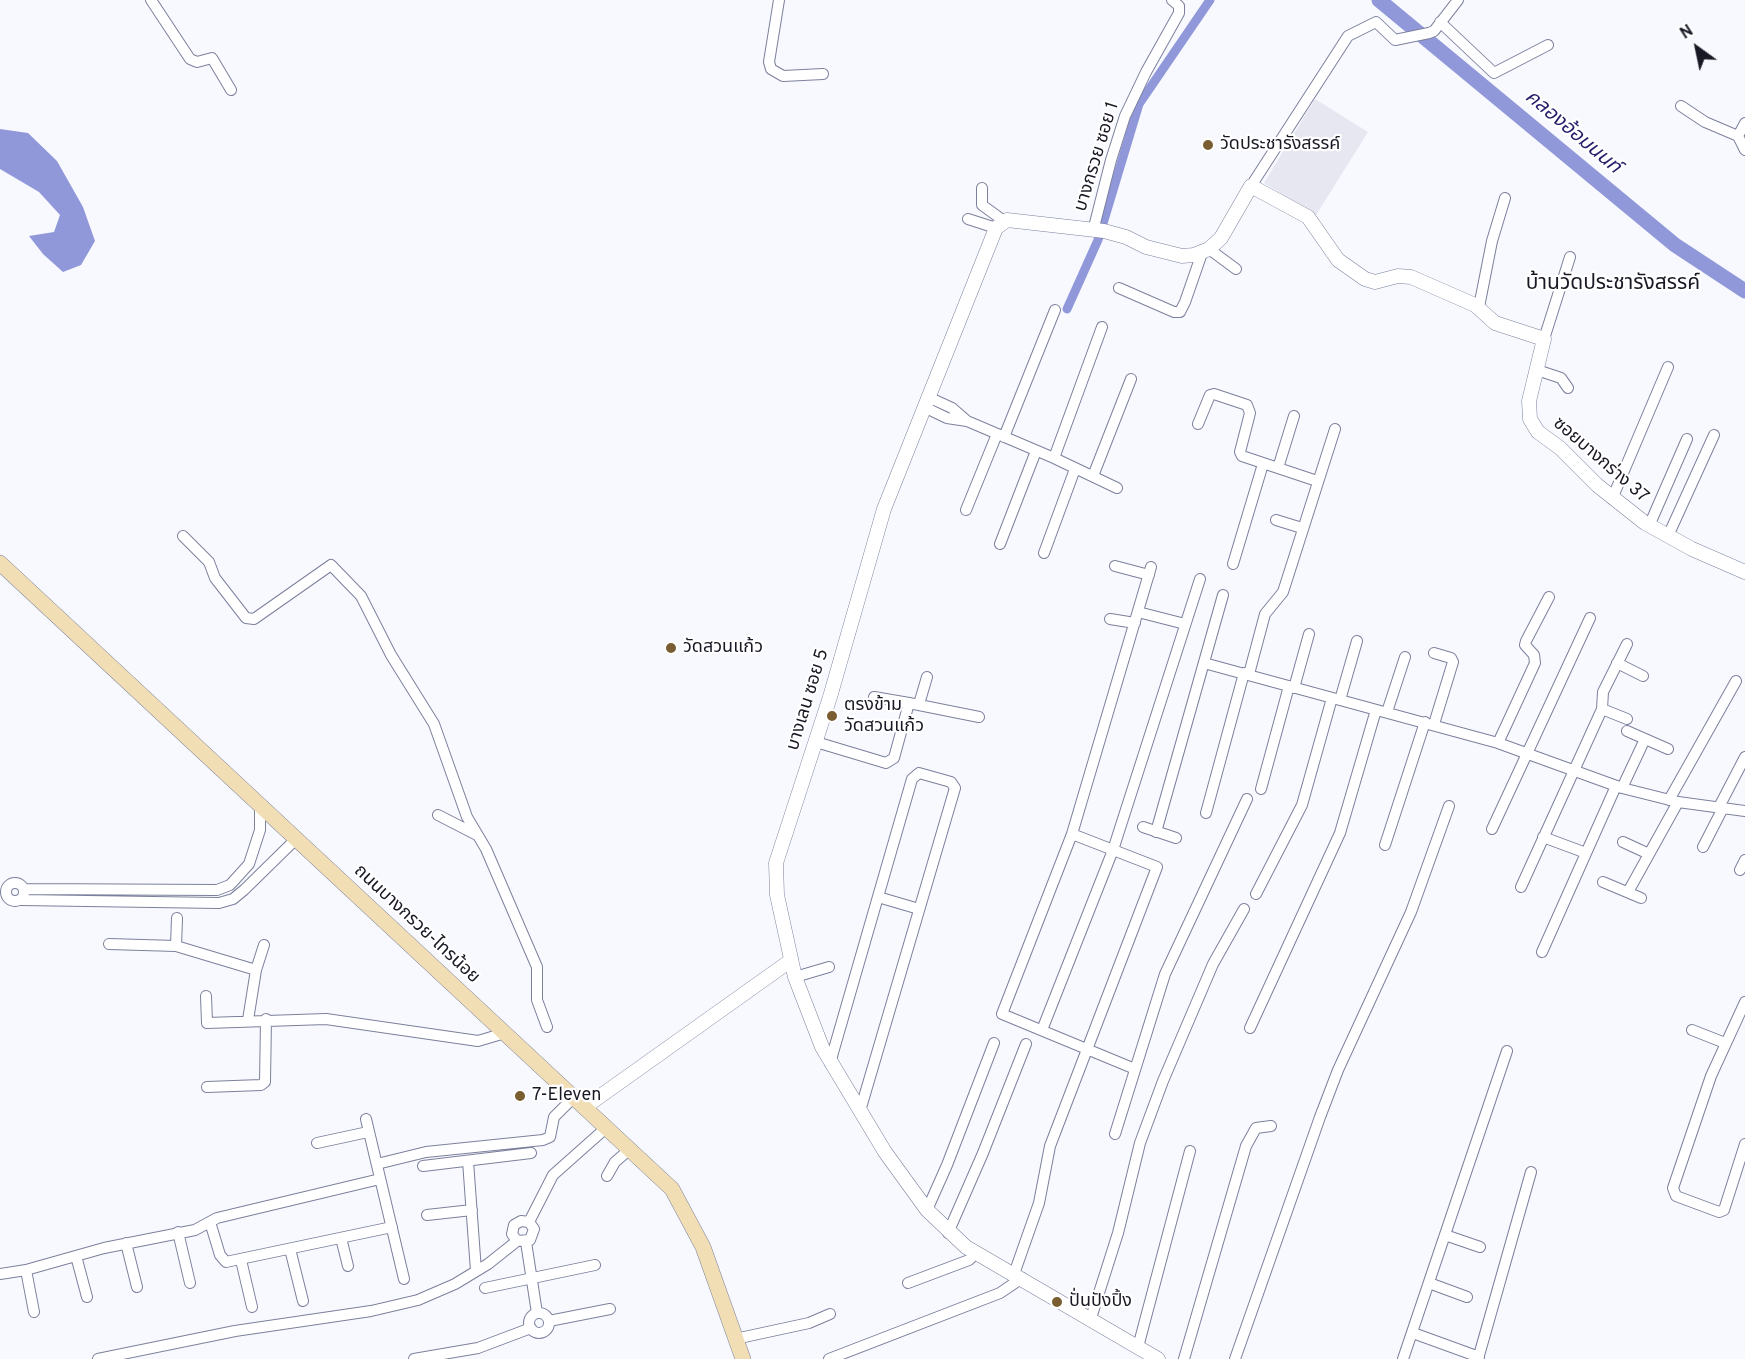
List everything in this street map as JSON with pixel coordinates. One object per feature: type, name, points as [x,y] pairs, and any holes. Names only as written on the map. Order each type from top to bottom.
[{"type":"main road","name":"ถนนบางกรวย-ไทรน้อย","points":[[0,563],[672,1189],[703,1247],[742,1359]]},
{"type":"street","points":[[151,0],[190,59],[197,62],[212,58],[231,90]]},
{"type":"street","points":[[778,0],[769,62],[771,69],[783,76],[823,74]]},
{"type":"street","name":"บางกรวย ซอย 1","points":[[1097,231],[1111,160],[1125,116],[1146,72],[1179,13],[1179,6],[1172,0]]},
{"type":"street","points":[[968,219],[1000,224],[1097,231],[1126,237],[1140,246],[1182,256],[1205,251],[1221,238],[1251,186],[1348,36],[1376,22],[1395,40],[1437,27],[1458,0]]},
{"type":"street","points":[[1437,27],[1494,73],[1548,45]]},
{"type":"street","points":[[1680,106],[1705,122],[1738,136],[1745,150]]},
{"type":"street","points":[[1738,136],[1745,123]]},
{"type":"street","points":[[1251,186],[1308,217],[1338,260],[1365,279],[1383,281],[1403,275],[1479,307],[1495,323],[1544,339],[1570,257]]},
{"type":"street","points":[[982,188],[982,205],[1000,224]]},
{"type":"street","points":[[1479,307],[1492,241],[1505,198]]},
{"type":"street","name":"บางเลน ซอย 5","points":[[1000,224],[884,509],[816,742],[774,873],[790,961],[830,1063],[927,1210],[948,1233],[976,1253],[1158,1359]]},
{"type":"street","points":[[1205,251],[1236,269]]},
{"type":"street","points":[[1119,288],[1174,312],[1180,312],[1205,251]]},
{"type":"street","points":[[966,510],[1001,436],[1055,310]]},
{"type":"street","points":[[1053,458],[1102,327]]},
{"type":"street","name":"ซอยบางกร่าง 37","points":[[1544,339],[1529,401],[1528,412],[1534,427],[1565,452],[1612,499],[1649,526],[1719,563],[1745,572]]},
{"type":"street","points":[[1612,499],[1668,367]]},
{"type":"street","points":[[1537,370],[1561,378],[1568,388]]},
{"type":"street","points":[[1093,476],[1131,379]]},
{"type":"street","points":[[1198,424],[1210,395],[1214,394],[1247,405],[1250,413],[1240,452],[1246,459],[1317,481]]},
{"type":"street","points":[[926,402],[947,418],[967,421],[1118,488]]},
{"type":"street","points":[[1278,468],[1294,416]]},
{"type":"street","points":[[1206,813],[1265,614],[1283,592],[1335,429]]},
{"type":"street","points":[[1668,536],[1714,435]]},
{"type":"street","points":[[1649,526],[1687,439]]},
{"type":"street","points":[[1000,544],[1036,451]]},
{"type":"street","points":[[1233,564],[1263,464]]},
{"type":"street","points":[[1044,553],[1075,469]]},
{"type":"street","points":[[1276,520],[1302,528]]},
{"type":"street","points":[[183,536],[209,562],[215,578],[246,618],[254,619],[332,565],[361,596],[391,655],[434,724],[467,817],[537,967],[537,1000],[547,1027]]},
{"type":"street","points":[[1115,566],[1150,571],[1072,834],[1002,1014],[1135,1069]]},
{"type":"street","points":[[1042,1030],[1113,850],[1200,579]]},
{"type":"street","points":[[1156,831],[1222,595]]},
{"type":"street","points":[[1498,743],[1535,663],[1536,658],[1526,645],[1526,641],[1549,597]]},
{"type":"street","points":[[1110,619],[1136,617],[1185,624]]},
{"type":"street","points":[[1492,829],[1590,618]]},
{"type":"street","points":[[1261,789],[1309,634]]},
{"type":"street","points":[[1256,894],[1302,805],[1357,641]]},
{"type":"street","points":[[1521,886],[1602,709],[1602,692],[1627,644]]},
{"type":"street","points":[[1385,845],[1453,662],[1451,658],[1434,652]]},
{"type":"street","points":[[1250,1028],[1340,833],[1382,711],[1405,657]]},
{"type":"street","points":[[1204,663],[1498,743],[1619,787],[1674,801],[1745,811]]},
{"type":"street","points":[[1617,663],[1643,676]]},
{"type":"street","points":[[816,742],[878,761],[890,762],[894,758],[914,703],[927,677]]},
{"type":"street","points":[[1628,892],[1736,681]]},
{"type":"street","points":[[874,697],[980,717]]},
{"type":"street","points":[[1602,709],[1627,719]]},
{"type":"street","points":[[1627,731],[1668,749]]},
{"type":"street","points":[[1542,952],[1586,853],[1645,739]]},
{"type":"street","points":[[1703,847],[1745,757]]},
{"type":"street","points":[[830,1063],[914,775],[922,774],[951,782],[955,789],[860,1111]]},
{"type":"street","points":[[1114,1134],[1165,974],[1247,799]]},
{"type":"street","points":[[260,806],[260,830],[249,864],[230,885],[217,890],[24,889],[16,883],[4,888],[6,895],[11,900],[219,903],[233,899],[296,839]]},
{"type":"street","points":[[1235,1359],[1338,1070],[1411,912],[1449,807]]},
{"type":"street","points":[[438,815],[477,835]]},
{"type":"street","points":[[1143,827],[1176,838]]},
{"type":"street","points":[[830,1359],[1000,1293],[1018,1276],[1039,1203],[1050,1146],[1157,867],[1072,834]]},
{"type":"street","points":[[1543,837],[1586,853]]},
{"type":"street","points":[[1623,842],[1649,854]]},
{"type":"street","points":[[249,864],[260,874]]},
{"type":"street","points":[[1603,882],[1641,898]]},
{"type":"street","points":[[101,901],[103,888]]},
{"type":"street","points":[[11,900],[25,895],[24,889]]},
{"type":"street","points":[[180,903],[182,889]]},
{"type":"street","points":[[878,897],[919,909]]},
{"type":"street","points":[[1091,1318],[1119,1233],[1140,1143],[1209,973],[1244,909]]},
{"type":"street","points":[[176,946],[177,918]]},
{"type":"street","points":[[109,944],[176,946],[256,970]]},
{"type":"street","points":[[248,1020],[256,970],[264,945]]},
{"type":"street","points":[[377,1164],[426,1152],[543,1140],[550,1137],[554,1117],[580,1102],[790,961]]},
{"type":"street","points":[[795,977],[829,967]]},
{"type":"street","points":[[206,996],[207,1023],[326,1018],[478,1041],[505,1034]]},
{"type":"street","points":[[1745,1002],[1725,1043],[1674,1183],[1676,1196],[1719,1212],[1724,1210],[1745,1144]]},
{"type":"street","points":[[207,1087],[261,1085],[265,1082],[266,1019]]},
{"type":"street","points":[[1692,1030],[1725,1043]]},
{"type":"street","points":[[927,1210],[947,1165],[994,1043]]},
{"type":"street","points":[[948,1233],[983,1153],[1026,1044]]},
{"type":"street","points":[[1403,1359],[1507,1051]]},
{"type":"street","points":[[366,1119],[404,1279]]},
{"type":"street","points":[[1184,1359],[1246,1146],[1256,1128],[1271,1126]]},
{"type":"street","points":[[529,1222],[553,1175],[607,1127]]},
{"type":"street","points":[[317,1143],[368,1132]]},
{"type":"street","points":[[607,1176],[615,1162],[630,1149]]},
{"type":"street","points":[[1138,1347],[1190,1151]]},
{"type":"street","points":[[423,1166],[531,1154]]},
{"type":"street","points":[[468,1161],[476,1271]]},
{"type":"street","points":[[1413,1333],[1479,1358],[1531,1172]]},
{"type":"street","points":[[0,1274],[26,1270],[126,1243],[195,1230],[210,1222],[380,1179]]},
{"type":"street","points":[[427,1215],[472,1210]]},
{"type":"street","points":[[529,1222],[520,1221],[514,1226],[512,1234],[521,1242],[531,1278],[537,1313]]},
{"type":"street","points":[[210,1222],[226,1262],[392,1227]]},
{"type":"street","points":[[98,1359],[235,1331],[371,1311],[417,1300],[455,1284],[534,1233],[529,1222]]},
{"type":"street","points":[[178,1232],[190,1282]]},
{"type":"street","points":[[1445,1235],[1480,1247]]},
{"type":"street","points":[[341,1238],[348,1266]]},
{"type":"street","points":[[126,1243],[137,1287]]},
{"type":"street","points":[[290,1249],[303,1300]]},
{"type":"street","points":[[908,1284],[969,1260],[976,1253]]},
{"type":"street","points":[[76,1256],[87,1297]]},
{"type":"street","points":[[241,1260],[252,1307]]},
{"type":"street","points":[[485,1288],[595,1265]]},
{"type":"street","points":[[26,1270],[34,1312]]},
{"type":"street","points":[[1430,1283],[1467,1297]]},
{"type":"street","points":[[549,1321],[610,1309]]},
{"type":"street","points":[[531,1328],[531,1317],[537,1313],[544,1315],[549,1321]]},
{"type":"street","points":[[735,1339],[809,1323],[830,1314]]},
{"type":"street","points":[[531,1328],[537,1332],[544,1331],[549,1321]]},
{"type":"street","points":[[414,1359],[432,1358],[478,1348],[531,1328]]},
{"type":"shaded area","points":[[1315,99],[1368,132],[1316,215],[1264,183]]},
{"type":"water","points":[[0,129],[28,133],[57,161],[83,207],[95,241],[81,265],[63,272],[43,254],[29,236],[54,232],[60,215],[39,192],[0,169]]},
{"type":"waterway","points":[[1067,309],[1098,240],[1139,104],[1210,0]]},
{"type":"waterway","name":"คลองอ้อมนนท์","points":[[1379,0],[1675,245],[1745,291]]},
{"type":"place","name":"วัดประชารังสรรค์","points":[[1208,145]]},
{"type":"place","name":"วัดสวนแก้ว","points":[[671,648]]},
{"type":"place","name":"ตรงข้าม วัดสวนแก้ว","points":[[832,716]]},
{"type":"place","name":"7-Eleven","points":[[520,1096]]},
{"type":"place","name":"ปั่นปังปิ้ง","points":[[1057,1302]]},
{"type":"district","name":"บ้านวัดประชารังสรรค์","points":[[1613,285]]}]
